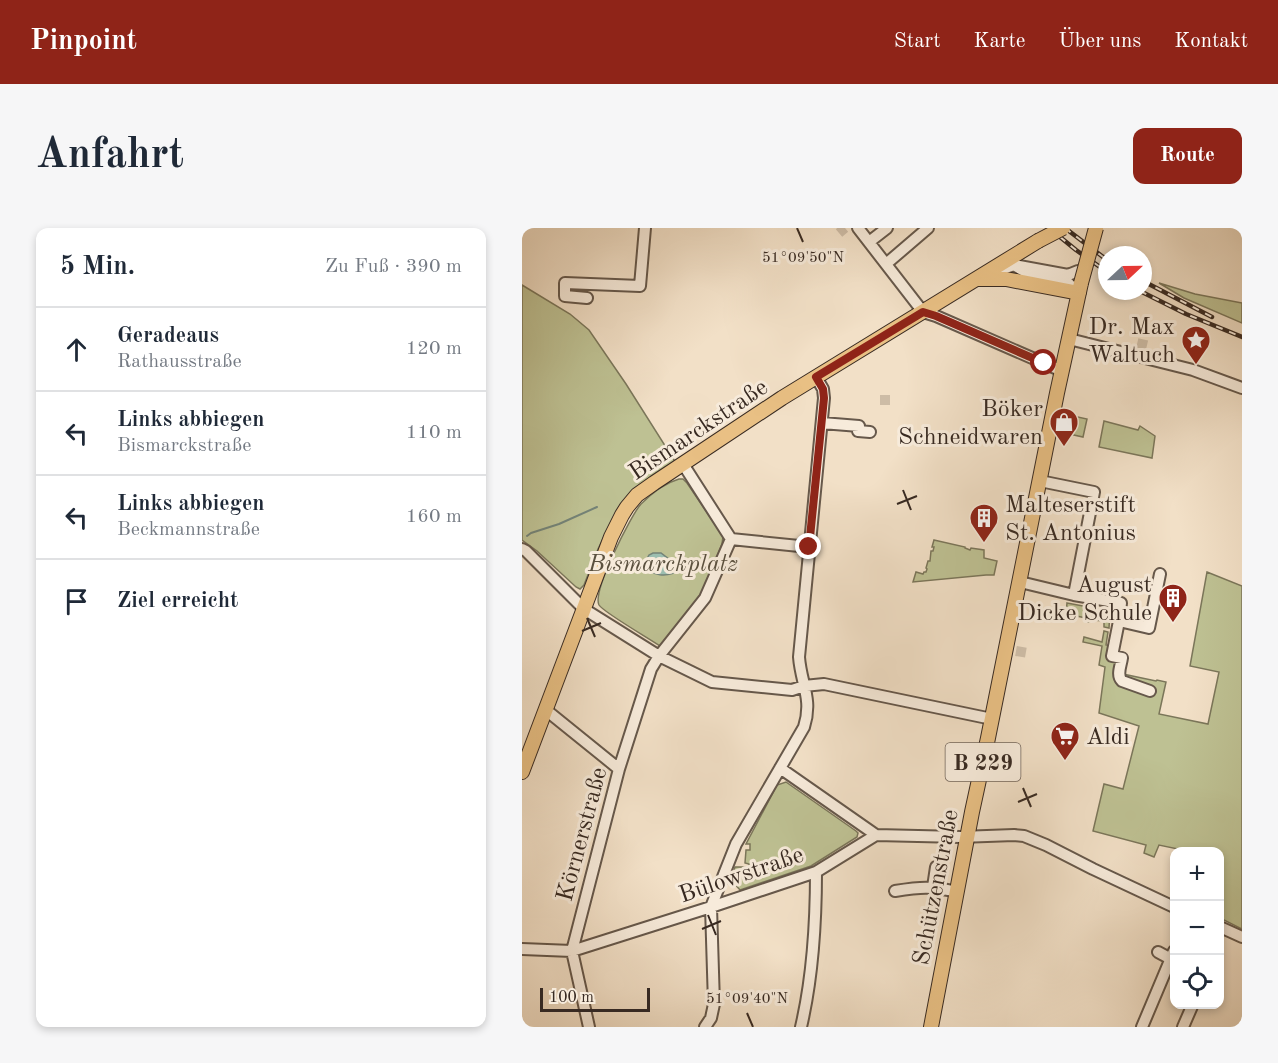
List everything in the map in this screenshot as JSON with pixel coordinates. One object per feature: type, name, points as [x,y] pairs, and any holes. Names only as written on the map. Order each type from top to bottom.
[{"type":"main road","name":"Bismarckstraße","points":[[522,772],[608,546],[622,515],[632,501],[642,491],[816,377],[1063,228]]},
{"type":"main road","name":"Schützenstraße","points":[[931,1027],[943,939],[957,892],[992,719],[1011,650],[1020,582],[1079,282],[1096,228]]},
{"type":"main road","points":[[977,279],[1006,279],[1065,286],[1079,282]]},
{"type":"street","points":[[587,297],[565,296],[565,283],[640,286],[645,228]]},
{"type":"street","points":[[858,228],[923,312],[1062,371]]},
{"type":"street","points":[[869,242],[887,228]]},
{"type":"street","points":[[886,264],[928,228]]},
{"type":"street","name":"Bismarckstraße","points":[[1014,265],[1038,241]]},
{"type":"street","points":[[977,279],[1014,265],[1068,275],[1079,282]]},
{"type":"street","points":[[1014,265],[1031,275],[1065,286],[1079,282]]},
{"type":"street","points":[[1069,339],[1193,370],[1242,388]]},
{"type":"street","points":[[705,1027],[711,1018],[714,1004],[711,907],[736,844],[806,722],[808,702],[799,657],[824,395],[816,377]]},
{"type":"street","points":[[822,423],[859,426],[858,431],[870,432]]},
{"type":"street","points":[[683,464],[731,538]]},
{"type":"street","points":[[1040,481],[1094,492],[1074,595]]},
{"type":"street","points":[[731,538],[809,547]]},
{"type":"street","points":[[658,656],[705,598],[731,538]]},
{"type":"street","points":[[523,551],[584,609],[658,656],[712,682],[792,690],[824,684],[992,719]]},
{"type":"street","points":[[1119,621],[1149,628],[1160,574]]},
{"type":"street","points":[[1020,582],[1121,603],[1112,656],[1122,658],[1119,675],[1122,681],[1150,691]]},
{"type":"street","name":"Körnerstraße","points":[[589,1027],[572,951],[619,770],[651,669],[658,656]]},
{"type":"street","points":[[546,710],[619,770]]},
{"type":"street","points":[[780,768],[876,835],[968,837],[1014,835],[1030,838],[1170,905]]},
{"type":"street","name":"Bülowstraße","points":[[522,949],[572,951],[711,907],[816,872],[876,835]]},
{"type":"street","points":[[933,887],[936,867]]},
{"type":"street","points":[[801,1027],[812,967],[816,872]]},
{"type":"street","points":[[895,891],[933,887],[957,892]]},
{"type":"street","points":[[1224,929],[1242,937]]},
{"type":"street","points":[[1158,952],[1170,954]]},
{"type":"street","points":[[1144,1027],[1170,962]]},
{"type":"street","points":[[1183,1027],[1191,1009]]},
{"type":"green space","points":[[1159,283],[1195,294],[1242,303],[1242,323],[1184,298]]},
{"type":"green space","points":[[522,285],[570,314],[589,330],[676,463],[636,491],[616,512],[584,585],[580,589],[522,540]]},
{"type":"green space","points":[[1064,414],[1087,419],[1083,437],[1060,432]]},
{"type":"green space","points":[[1104,421],[1138,430],[1140,426],[1155,436],[1152,458],[1099,447]]},
{"type":"green space","name":"Bismarckplatz","points":[[679,479],[687,483],[723,536],[702,594],[660,646],[602,608],[598,597],[621,537],[636,511],[654,493]]},
{"type":"green space","points":[[934,540],[970,550],[971,548],[984,550],[984,558],[997,561],[994,575],[913,582],[916,572],[923,574],[926,572]]},
{"type":"green space","points":[[1207,572],[1242,586],[1242,929],[1224,920],[1224,847],[1170,847],[1159,845],[1154,857],[1144,853],[1146,845],[1093,831],[1104,784],[1123,789],[1139,726],[1099,713],[1105,667],[1099,665],[1102,646],[1083,642],[1084,637],[1102,642],[1104,631],[1108,632],[1106,645],[1111,646],[1120,659],[1123,674],[1166,682],[1159,714],[1208,724],[1219,672],[1190,666]]},
{"type":"green space","points":[[1067,603],[1110,611],[1109,628],[1104,627],[1104,621],[1088,622],[1086,618],[1066,614]]},
{"type":"green space","points":[[786,782],[856,831],[857,837],[811,866],[740,890],[731,880],[735,867],[749,867],[749,864],[745,863],[746,850],[750,850],[750,844],[746,844],[777,785]]},
{"type":"shaded area","points":[[653,553],[661,553],[679,562],[681,569],[671,574],[655,574],[645,562]]},
{"type":"waterway","points":[[527,536],[597,507]]},
{"type":"tunnel","points":[[839,233],[845,228]]},
{"type":"tunnel","points":[[1141,349],[1144,336]]},
{"type":"tunnel","points":[[885,395],[885,407]]},
{"type":"tunnel","points":[[1016,651],[1028,653]]},
{"type":"railway","points":[[1049,228],[1098,266]]},
{"type":"railway","points":[[1065,228],[1098,253]]},
{"type":"railway","points":[[1152,286],[1212,317]]},
{"type":"railway","points":[[1152,297],[1242,337]]},
{"type":"place","name":"Dr. Max Waltuch","points":[[1196,366]]},
{"type":"place","name":"Böker Schneidwaren","points":[[1064,448]]},
{"type":"place","name":"Malteserstift St. Antonius","points":[[984,544]]},
{"type":"place","name":"August Dicke Schule","points":[[1173,624]]},
{"type":"place","name":"Aldi","points":[[1065,762]]},
{"type":"route","points":[[809,547],[824,398],[823,389],[816,377],[923,312],[1044,363]]}]
